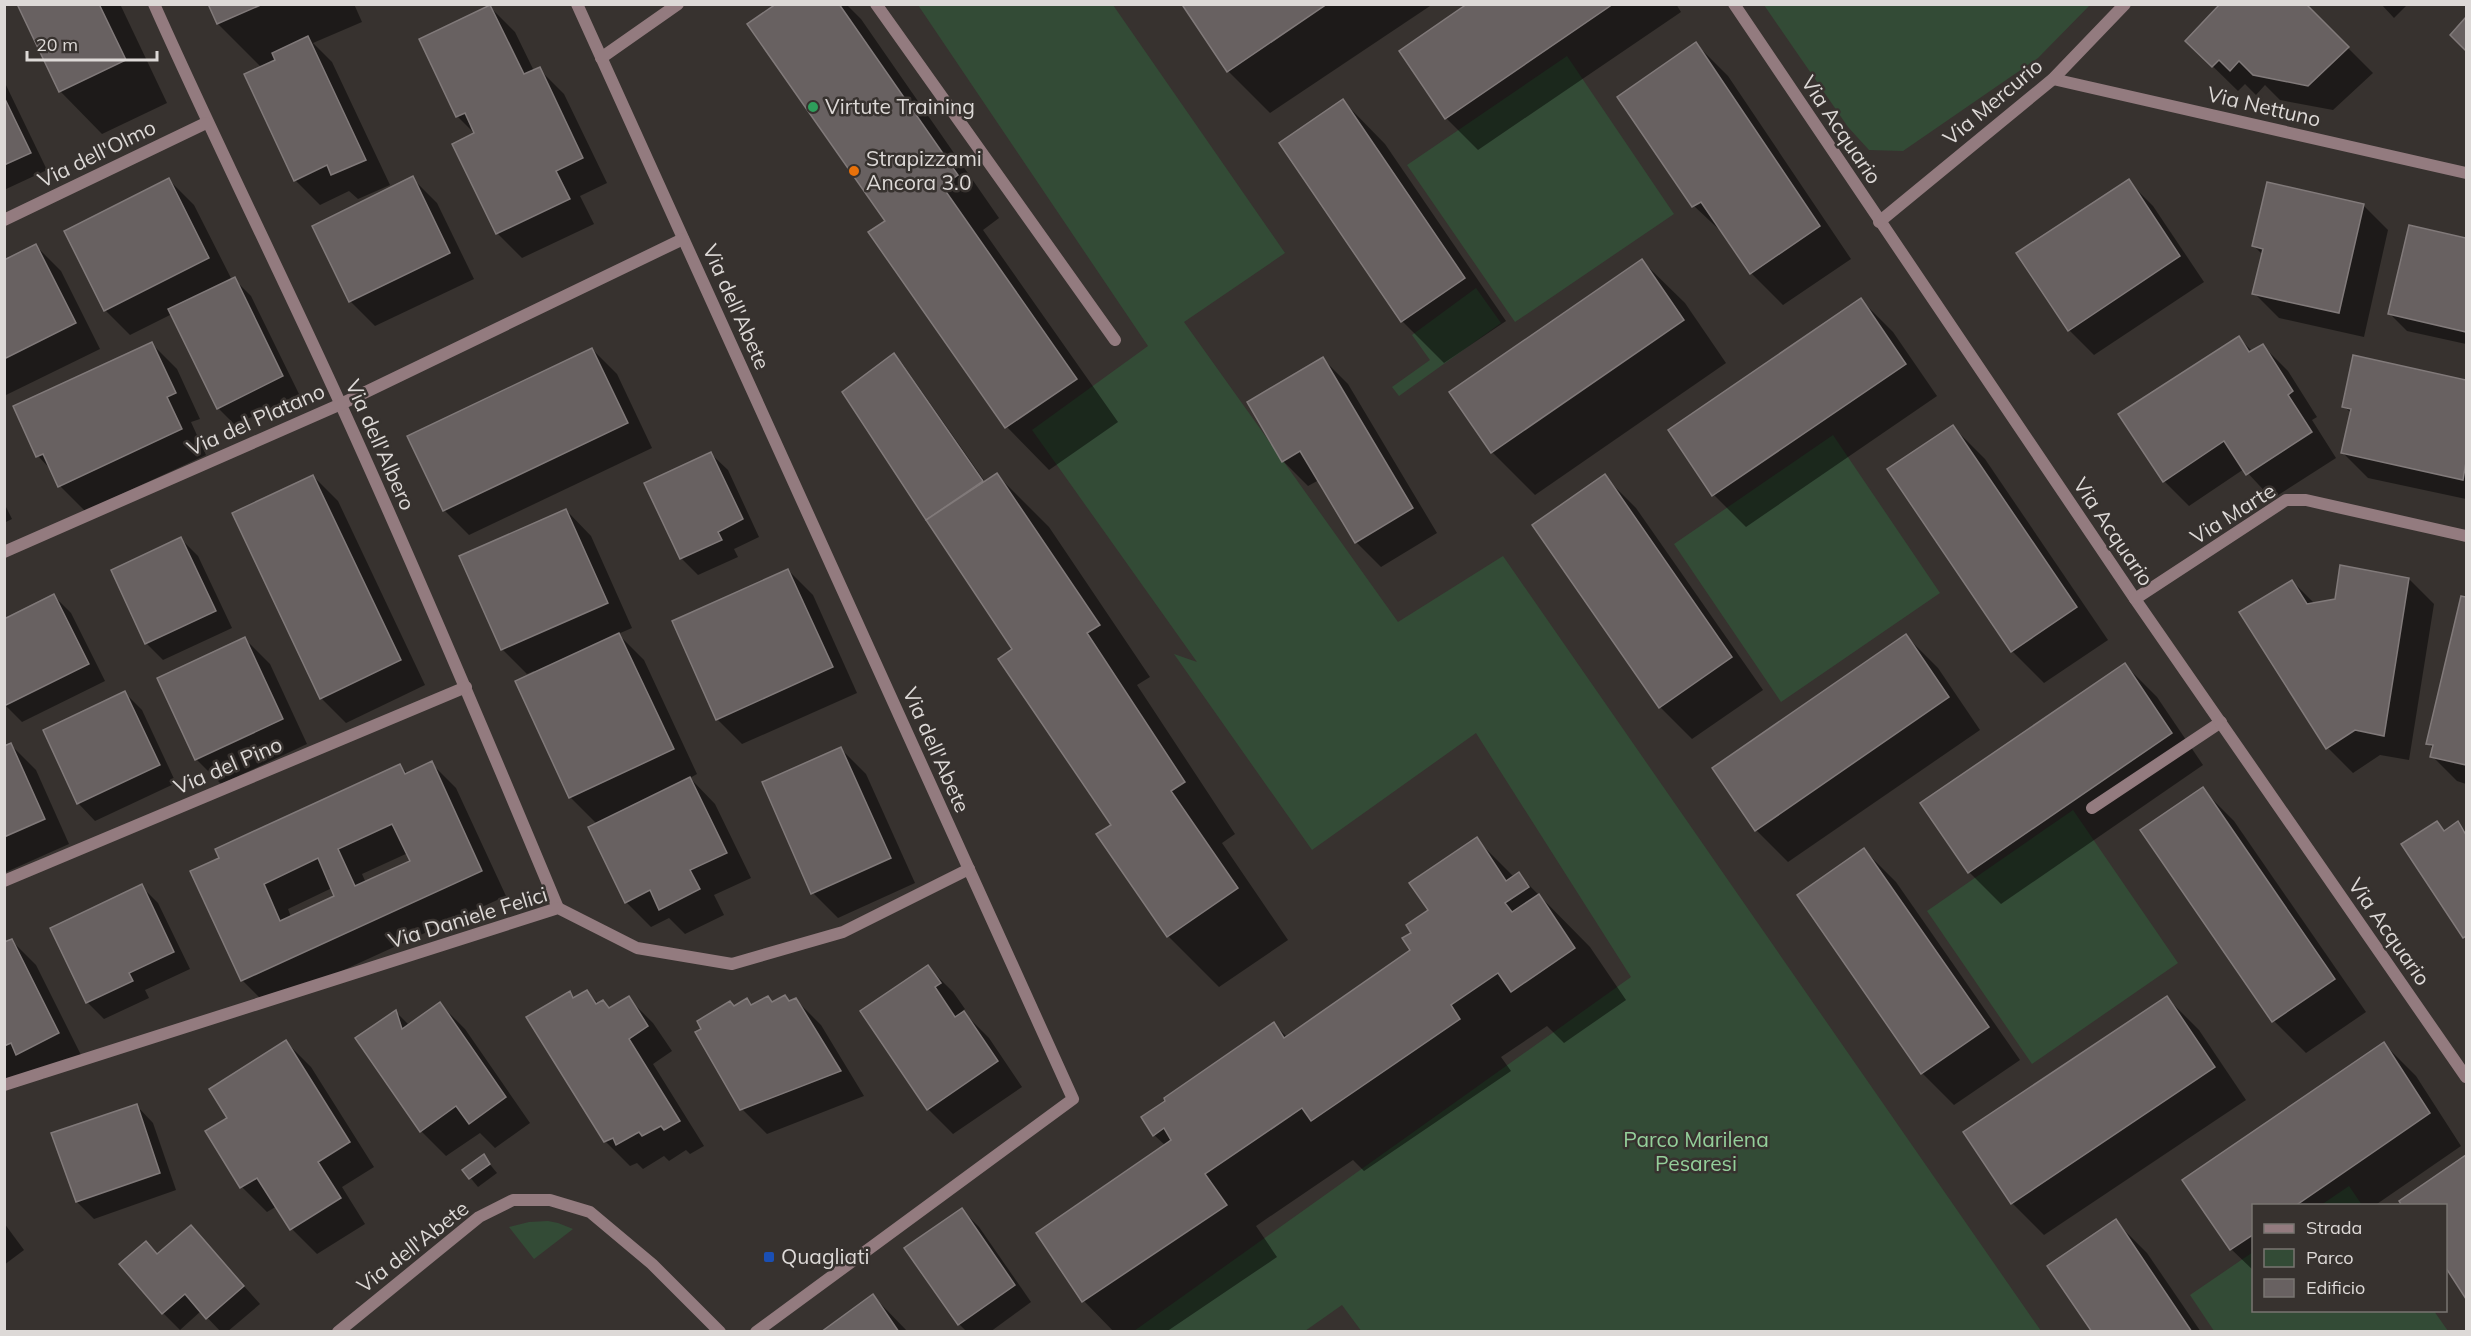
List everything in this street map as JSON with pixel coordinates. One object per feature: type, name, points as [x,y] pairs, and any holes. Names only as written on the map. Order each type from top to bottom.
[{"type":"street","name":"Via dell'Albero","points":[[154,4],[206,123],[341,404],[466,687],[558,908]]},
{"type":"street","name":"Via dell'Abete","points":[[577,4],[1073,1099],[756,1332]]},
{"type":"street","points":[[601,58],[678,4]]},
{"type":"street","points":[[876,4],[1114,340]]},
{"type":"street","name":"Via Acquario","points":[[1734,4],[2135,599],[2466,1077]]},
{"type":"street","name":"Via Mercurio","points":[[1879,222],[2053,79],[2125,4]]},
{"type":"street","name":"Via Nettuno","points":[[2053,79],[2466,173]]},
{"type":"street","name":"Via dell'Olmo","points":[[4,220],[206,123]]},
{"type":"street","name":"Via del Platano","points":[[4,552],[341,404],[683,239]]},
{"type":"street","name":"Via Marte","points":[[2135,599],[2286,500],[2306,500],[2466,536]]},
{"type":"street","name":"Via del Pino","points":[[4,881],[466,687]]},
{"type":"street","points":[[2092,808],[2220,723]]},
{"type":"street","name":"Via Daniele Felici","points":[[4,1086],[558,908],[637,948],[732,964],[843,932],[969,869]]},
{"type":"street","name":"Via dell'Abete","points":[[338,1332],[479,1217],[513,1200],[550,1200],[590,1212],[652,1264],[720,1332]]},
{"type":"green space","name":"Parco Marilena Pesaresi","points":[[918,5],[1113,5],[1285,253],[1184,322],[1398,622],[1503,556],[2041,1331],[1362,1332],[1342,1305],[1305,1331],[1134,1331],[1631,977],[1476,733],[1312,850],[1174,654],[1197,662],[1032,430],[1148,346]]},
{"type":"green space","points":[[1764,5],[2090,5],[2038,58],[1903,151],[1869,150],[1848,127]]},
{"type":"green space","points":[[1567,56],[1674,214],[1515,322],[1407,165]]},
{"type":"green space","points":[[1476,288],[1501,323],[1399,396],[1392,387],[1430,360],[1412,335]]},
{"type":"green space","points":[[1833,435],[1940,593],[1781,702],[1674,544]]},
{"type":"green space","points":[[2073,810],[2178,963],[2032,1064],[1927,911]]},
{"type":"green space","points":[[2349,1186],[2361,1204],[2322,1204]]},
{"type":"green space","points":[[548,1221],[573,1229],[534,1259],[509,1227],[529,1222]]},
{"type":"green space","points":[[2252,1253],[2252,1312],[2435,1312],[2448,1331],[2214,1331],[2190,1295]]},
{"type":"building","points":[[17,4],[99,4],[126,60],[59,92]]},
{"type":"building","points":[[208,4],[263,4],[217,24]]},
{"type":"building","points":[[776,4],[839,4],[958,175],[942,186],[1077,379],[1005,428],[868,232],[885,221],[747,24]]},
{"type":"building","points":[[1185,4],[1327,4],[1227,72],[1183,6]]},
{"type":"building","points":[[1467,4],[1613,4],[1445,119],[1399,51]]},
{"type":"building","points":[[2220,4],[2306,4],[2349,47],[2308,86],[2253,75],[2239,61],[2230,71],[2219,60],[2212,67],[2185,41]]},
{"type":"building","points":[[490,5],[524,74],[540,67],[583,158],[556,171],[570,199],[496,234],[452,144],[474,133],[465,113],[456,117],[419,39]]},
{"type":"building","points":[[2466,17],[2466,51],[2450,35]]},
{"type":"building","points":[[308,36],[366,160],[331,175],[327,165],[294,181],[244,74],[275,60],[272,53]]},
{"type":"building","points":[[1696,42],[1820,226],[1750,274],[1701,202],[1692,207],[1617,97]]},
{"type":"building","points":[[4,97],[31,153],[4,165]]},
{"type":"building","points":[[1343,99],[1465,278],[1401,322],[1279,143]]},
{"type":"building","points":[[413,176],[450,253],[349,302],[312,226]]},
{"type":"building","points":[[169,178],[209,258],[104,311],[64,231]]},
{"type":"building","points":[[2129,179],[2180,256],[2068,331],[2016,253]]},
{"type":"building","points":[[2267,182],[2364,204],[2339,313],[2252,294],[2263,249],[2252,246]]},
{"type":"building","points":[[2409,225],[2466,238],[2466,332],[2388,314]]},
{"type":"building","points":[[36,244],[76,323],[4,359],[4,260]]},
{"type":"building","points":[[1642,259],[1684,320],[1491,453],[1449,392]]},
{"type":"building","points":[[235,277],[283,376],[217,409],[168,309]]},
{"type":"building","points":[[1861,298],[1906,364],[1712,496],[1668,430]]},
{"type":"building","points":[[2239,336],[2249,352],[2263,344],[2293,391],[2288,395],[2312,432],[2246,475],[2224,441],[2163,482],[2118,414]]},
{"type":"building","points":[[152,342],[176,393],[167,397],[182,429],[58,487],[43,454],[36,457],[13,406]]},
{"type":"building","points":[[592,348],[628,423],[443,511],[407,436]]},
{"type":"building","points":[[894,353],[983,481],[926,520],[842,392]]},
{"type":"building","points":[[2353,355],[2466,380],[2466,462],[2463,480],[2341,453],[2351,409],[2342,407]]},
{"type":"building","points":[[1323,357],[1413,508],[1355,543],[1300,451],[1282,462],[1247,402]]},
{"type":"building","points":[[1953,425],[2077,607],[2011,652],[1887,469]]},
{"type":"building","points":[[711,452],[743,519],[718,532],[722,540],[680,559],[644,483]]},
{"type":"building","points":[[997,473],[1100,625],[1087,633],[1185,782],[1171,791],[1238,888],[1167,937],[1096,834],[1111,825],[998,659],[1012,649],[926,520]]},
{"type":"building","points":[[1605,474],[1732,657],[1659,708],[1532,525]]},
{"type":"building","points":[[313,475],[401,660],[320,699],[232,513]]},
{"type":"building","points":[[566,509],[608,603],[501,650],[459,556]]},
{"type":"building","points":[[181,537],[216,611],[145,644],[111,570]]},
{"type":"building","points":[[2340,565],[2409,578],[2384,736],[2355,730],[2326,749],[2239,612],[2292,580],[2307,604],[2335,599]]},
{"type":"building","points":[[788,569],[833,667],[716,720],[672,621]]},
{"type":"building","points":[[54,594],[89,664],[4,706],[4,619]]},
{"type":"building","points":[[2461,596],[2466,597],[2466,765],[2430,757],[2433,745],[2426,744]]},
{"type":"building","points":[[619,633],[674,749],[569,798],[515,681]]},
{"type":"building","points":[[1906,634],[1949,697],[1755,831],[1712,768]]},
{"type":"building","points":[[245,637],[283,719],[195,760],[157,678]]},
{"type":"building","points":[[2125,663],[2172,733],[1968,873],[1920,803]]},
{"type":"building","points":[[125,691],[160,765],[77,804],[43,730]]},
{"type":"building","points":[[11,743],[45,819],[4,837],[4,746]]},
{"type":"building","points":[[841,747],[891,858],[811,894],[762,782]]},
{"type":"building","points":[[432,761],[482,871],[241,981],[190,871],[219,858],[215,849],[400,764],[405,774]],"holes":[[[392,824],[410,861],[355,886],[338,849]],[[318,858],[334,896],[280,921],[264,884]]]},
{"type":"building","points":[[690,777],[727,853],[690,870],[700,889],[659,910],[650,890],[625,903],[588,827]]},
{"type":"building","points":[[2203,787],[2335,979],[2272,1022],[2140,830]]},
{"type":"building","points":[[2437,821],[2444,831],[2458,821],[2466,835],[2466,936],[2463,938],[2401,844]]},
{"type":"building","points":[[1477,837],[1506,881],[1519,872],[1529,887],[1505,903],[1512,912],[1539,894],[1575,948],[1511,992],[1498,973],[1451,1005],[1460,1019],[1311,1121],[1302,1108],[1205,1174],[1227,1205],[1082,1302],[1036,1233],[1171,1140],[1164,1128],[1153,1136],[1141,1117],[1165,1101],[1164,1098],[1274,1022],[1284,1038],[1410,950],[1402,938],[1411,933],[1406,925],[1428,910],[1409,883]]},
{"type":"building","points":[[1864,848],[1989,1027],[1921,1074],[1797,895]]},
{"type":"building","points":[[142,884],[174,952],[129,973],[133,981],[86,1003],[50,928]]},
{"type":"building","points":[[12,939],[59,1033],[16,1055],[11,1043],[4,1046],[4,942]]},
{"type":"building","points":[[928,965],[941,983],[935,987],[955,1017],[964,1011],[998,1061],[927,1110],[860,1011]]},
{"type":"building","points":[[587,990],[596,1004],[603,1000],[609,1008],[629,996],[648,1026],[629,1039],[680,1121],[664,1130],[661,1126],[642,1136],[639,1132],[616,1145],[613,1138],[604,1142],[526,1017],[570,991],[573,998]]},
{"type":"building","points":[[785,995],[789,1001],[796,998],[841,1071],[740,1110],[695,1032],[701,1029],[697,1021],[730,1001],[734,1006],[747,998],[751,1005],[768,996],[772,1002]]},
{"type":"building","points":[[2167,996],[2215,1067],[2011,1204],[1963,1132]]},
{"type":"building","points":[[440,1002],[506,1097],[469,1124],[456,1106],[420,1132],[355,1038],[396,1010],[402,1029]]},
{"type":"building","points":[[286,1040],[350,1142],[318,1162],[341,1198],[290,1230],[257,1178],[240,1188],[205,1131],[227,1118],[209,1089]]},
{"type":"building","points":[[2384,1042],[2430,1113],[2298,1204],[2252,1204],[2252,1235],[2230,1250],[2182,1180]]},
{"type":"building","points":[[137,1104],[160,1173],[76,1202],[51,1133]]},
{"type":"building","points":[[484,1154],[490,1164],[469,1179],[462,1170]]},
{"type":"building","points":[[2466,1155],[2466,1299],[2447,1270],[2447,1204],[2401,1204],[2399,1201]]},
{"type":"building","points":[[962,1208],[1015,1285],[958,1325],[904,1248]]},
{"type":"building","points":[[2116,1219],[2192,1332],[2092,1332],[2047,1266]]},
{"type":"building","points":[[191,1225],[244,1286],[206,1319],[185,1294],[162,1314],[119,1264],[146,1241],[157,1254]]},
{"type":"building","points":[[873,1294],[899,1332],[821,1332]]},
{"type":"place","name":"Virtute Training","points":[[813,107]]},
{"type":"place","name":"Strapizzami Ancora 3.0","points":[[854,171]]},
{"type":"place","name":"Quagliati","points":[[769,1257]]}]
